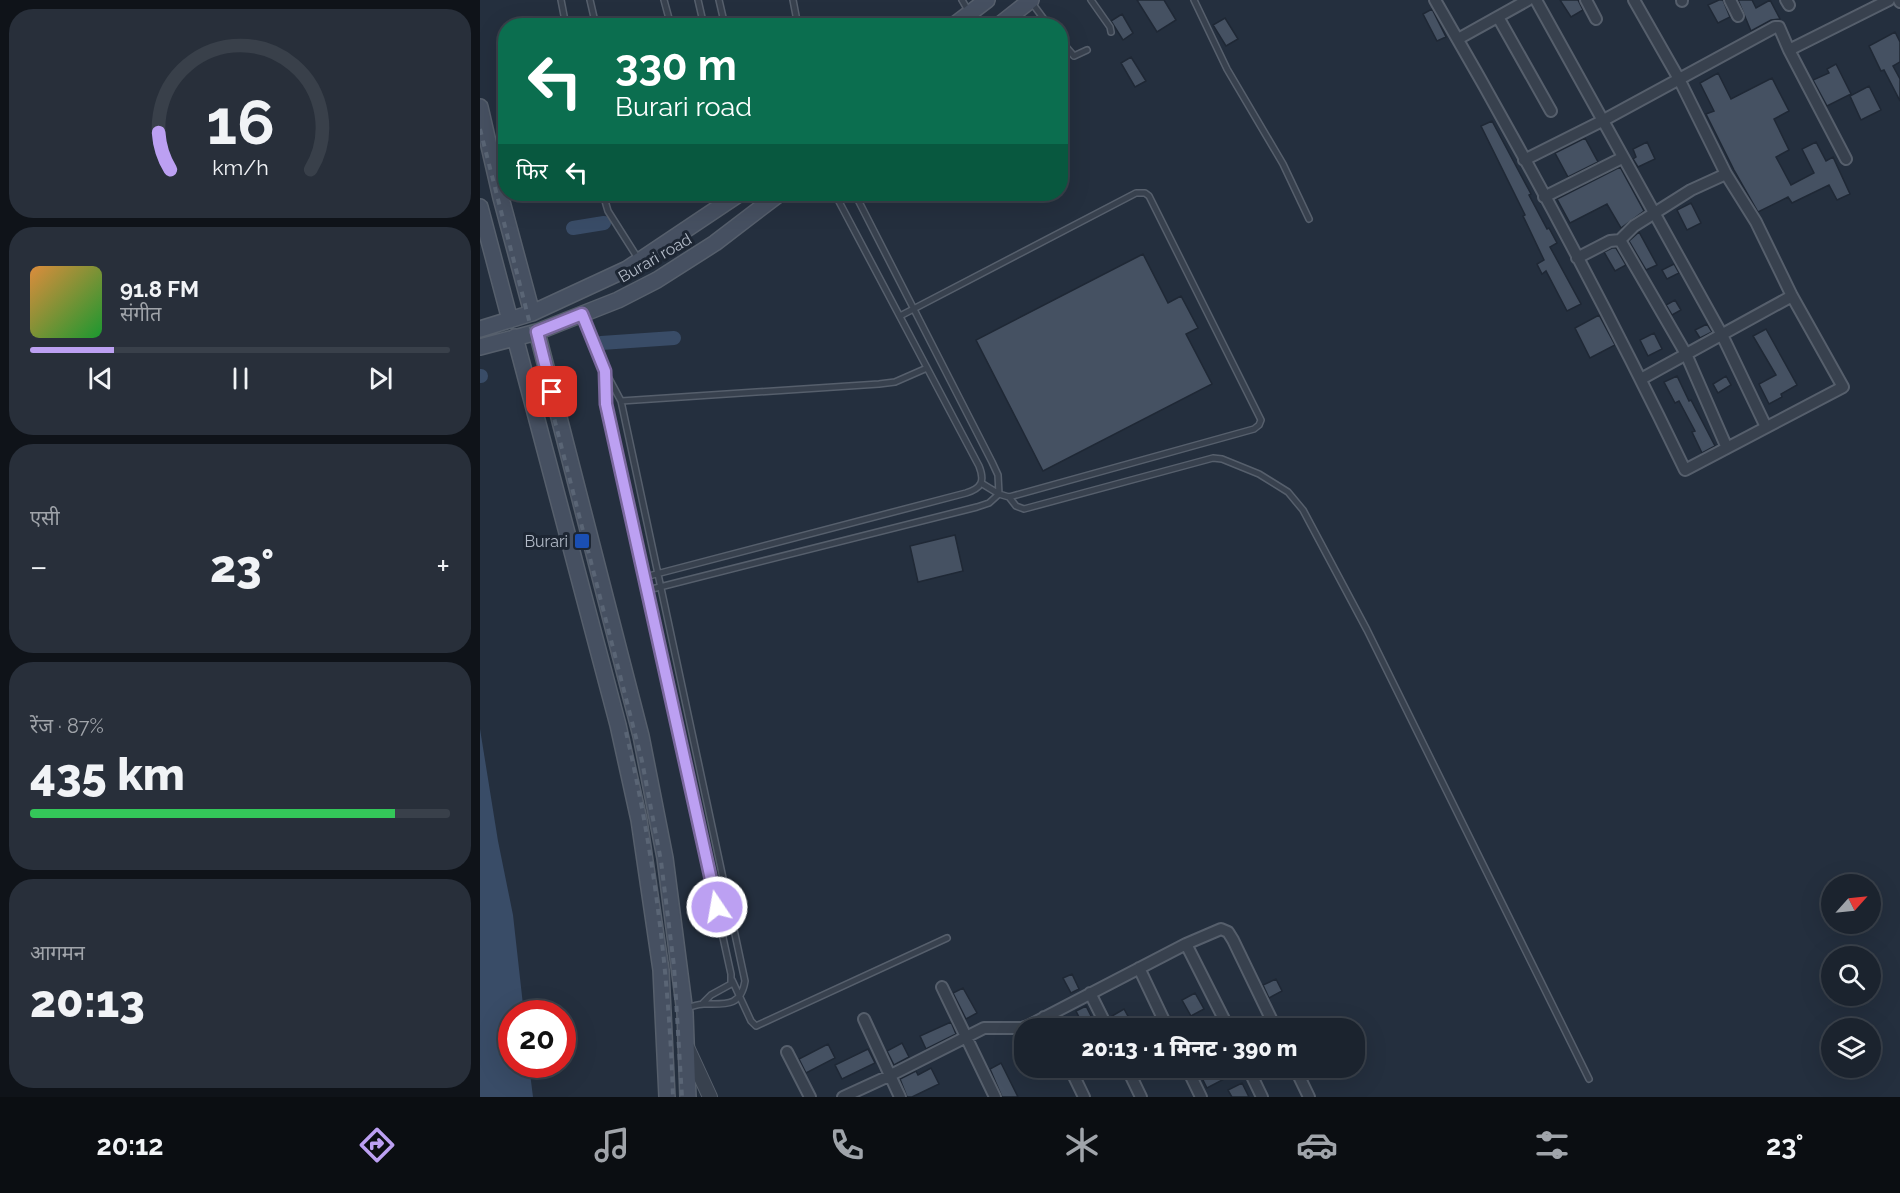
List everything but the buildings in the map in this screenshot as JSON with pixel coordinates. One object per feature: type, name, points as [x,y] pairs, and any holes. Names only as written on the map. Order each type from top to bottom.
[{"type":"main road","points":[[970,13],[987,0]]},
{"type":"main road","points":[[1018,18],[1030,0]]},
{"type":"main road","points":[[480,107],[498,185]]},
{"type":"main road","points":[[502,201],[532,313]]},
{"type":"main road","name":"Burari road","points":[[480,328],[532,313],[627,269],[728,201]]},
{"type":"main road","name":"Burari road","points":[[480,347],[537,332],[618,300],[657,280],[715,243],[770,201]]},
{"type":"main road","points":[[480,207],[510,320]]},
{"type":"main road","points":[[537,332],[641,736],[665,858],[684,1009],[688,1097]]},
{"type":"main road","points":[[515,337],[618,725],[639,820],[661,970],[667,1097]]},
{"type":"street","points":[[1435,0],[1577,258],[1641,379],[1684,470],[1843,387],[1791,296],[1756,222],[1726,174],[1679,80],[1634,0]]},
{"type":"street","points":[[1458,39],[1528,0]]},
{"type":"street","points":[[1536,0],[1722,335],[1766,427]]},
{"type":"street","points":[[1586,0],[1596,19]]},
{"type":"street","points":[[1730,0],[1738,16]]},
{"type":"street","points":[[1790,50],[1889,0]]},
{"type":"street","points":[[1498,17],[1551,111]]},
{"type":"street","points":[[1524,160],[1602,121],[1776,27],[1779,27],[1846,159]]},
{"type":"street","points":[[1544,197],[1622,158]]},
{"type":"street","points":[[1577,258],[1610,241],[1620,240],[1634,226],[1691,190],[1726,174]]},
{"type":"street","points":[[1620,240],[1686,354],[1727,448]]},
{"type":"street","points":[[1641,379],[1791,296]]},
{"type":"street","points":[[843,1097],[984,1028],[1022,1028],[1186,944],[1221,929],[1228,932],[1271,1018]]},
{"type":"street","points":[[1186,944],[1223,1018]]},
{"type":"street","points":[[1139,968],[1163,1018]]},
{"type":"street","points":[[942,987],[995,1097]]},
{"type":"street","points":[[1090,993],[1102,1018]]},
{"type":"street","points":[[864,1019],[900,1097]]},
{"type":"street","points":[[686,1045],[710,1097]]},
{"type":"street","points":[[787,1052],[810,1097]]},
{"type":"street","points":[[1075,1078],[1084,1097]]},
{"type":"street","points":[[1132,1078],[1141,1097]]},
{"type":"street","points":[[1192,1078],[1201,1097]]},
{"type":"street","points":[[1253,1078],[1262,1097]]},
{"type":"street","points":[[1300,1078],[1309,1097]]},
{"type":"lane","points":[[561,0],[564,18]]},
{"type":"lane","points":[[590,0],[594,18]]},
{"type":"lane","points":[[664,0],[670,18]]},
{"type":"lane","points":[[698,0],[702,18]]},
{"type":"lane","points":[[719,0],[723,18]]},
{"type":"lane","points":[[793,0],[796,18]]},
{"type":"lane","points":[[1030,0],[1043,18]]},
{"type":"lane","points":[[1091,0],[1110,27],[1111,32]]},
{"type":"lane","points":[[1194,0],[1227,69],[1283,164],[1309,219]]},
{"type":"lane","points":[[1068,49],[1074,56],[1087,50]]},
{"type":"lane","points":[[900,316],[1136,193],[1145,193],[1149,196],[1261,420],[1254,429],[1009,496],[999,494],[981,483]]},
{"type":"lane","points":[[605,201],[608,211],[639,260]]},
{"type":"lane","points":[[645,578],[966,493],[975,490],[981,483],[982,474],[979,466],[840,201]]},
{"type":"lane","points":[[859,201],[998,475],[999,494]]},
{"type":"lane","points":[[582,314],[605,371],[621,401],[745,981],[740,996],[730,1003],[720,1005],[703,1003],[684,1009]]},
{"type":"lane","points":[[621,401],[879,384],[895,382],[927,368]]},
{"type":"lane","points":[[605,371],[606,404],[732,980],[751,1021],[756,1026],[947,938]]},
{"type":"lane","points":[[958,426],[970,419]]},
{"type":"lane","points":[[1009,496],[1016,506],[1024,509],[1213,458],[1222,459],[1259,474],[1288,492],[1303,510],[1367,630],[1589,1078]]},
{"type":"lane","points":[[648,590],[989,503],[999,494]]},
{"type":"lane","points":[[833,528],[836,543]]},
{"type":"lane","points":[[703,1003],[711,995],[728,987],[732,980]]},
{"type":"water","points":[[480,729],[498,841],[513,915],[522,1000],[498,1000],[498,1078],[531,1078],[533,1097],[480,1097]]},
{"type":"waterway","points":[[573,228],[604,223]]},
{"type":"waterway","points":[[601,343],[674,338]]},
{"type":"railway","points":[[480,129],[498,199]]},
{"type":"railway","points":[[498,201],[642,761],[661,861],[674,966],[682,1097]]},
{"type":"railway","points":[[626,732],[645,822],[664,959],[673,1097]]},
{"type":"place","name":"Burari","points":[[582,541]]},
{"type":"route","points":[[552,392],[537,332],[582,314],[605,371],[606,404],[717,907]]}]
